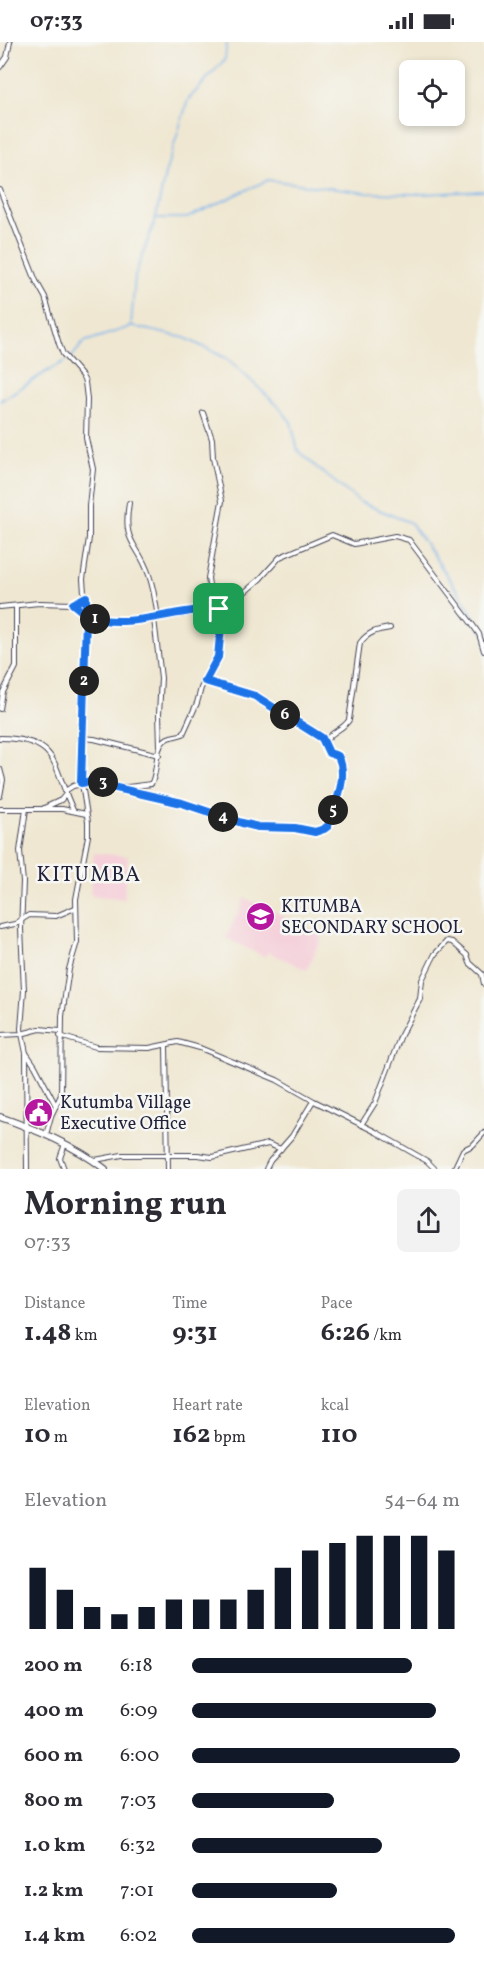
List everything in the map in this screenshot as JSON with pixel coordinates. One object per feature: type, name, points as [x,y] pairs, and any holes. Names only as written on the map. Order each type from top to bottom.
[{"type":"street","points":[[0,67],[7,57],[10,42]]},
{"type":"street","points":[[0,190],[36,281],[45,297],[63,354],[85,382],[86,438],[93,469],[89,506],[89,538],[83,579],[86,616],[81,783],[88,836],[76,908],[78,935],[65,990],[60,1033],[61,1095],[46,1135]]},
{"type":"street","points":[[203,413],[210,432],[213,458],[222,495],[208,578],[210,591],[222,616]]},
{"type":"street","points":[[121,788],[151,784],[160,747],[161,678],[156,618],[149,574],[129,536],[126,523],[129,503]]},
{"type":"street","points":[[160,747],[167,738],[183,734],[190,720],[205,681],[218,657],[222,616],[225,608],[260,579],[280,557],[325,537],[335,536],[354,544],[405,537],[416,546],[479,634],[484,651]]},
{"type":"street","points":[[0,607],[39,603],[73,604],[86,597]]},
{"type":"street","points":[[73,604],[86,616],[105,621],[136,621],[225,608]]},
{"type":"street","points":[[0,710],[3,692],[16,667],[16,606]]},
{"type":"street","points":[[325,742],[331,734],[342,728],[349,720],[360,643],[369,634],[390,628]]},
{"type":"street","points":[[41,809],[61,800],[71,786],[97,781],[258,827],[319,831],[328,826],[342,779],[338,756],[329,753],[325,742],[318,736],[255,696],[205,681]]},
{"type":"street","points":[[0,738],[26,739],[39,744],[57,767],[73,810]]},
{"type":"street","points":[[82,738],[159,755]]},
{"type":"street","points":[[0,770],[3,780],[0,796]]},
{"type":"street","points":[[0,809],[73,810],[86,814]]},
{"type":"street","points":[[26,809],[20,850],[24,990],[21,1034],[26,1053],[27,1169]]},
{"type":"street","points":[[0,927],[15,924],[33,915],[56,916],[76,908]]},
{"type":"street","points":[[361,1125],[375,1103],[395,1050],[420,999],[421,983],[437,951],[447,941],[452,942],[482,974],[484,984]]},
{"type":"street","points":[[0,1035],[21,1034],[40,1029],[60,1033],[96,1047],[136,1049],[181,1042],[207,1050],[260,1072],[427,1161],[435,1169]]},
{"type":"street","points":[[166,1046],[168,1169]]},
{"type":"street","points":[[26,1053],[56,1106]]},
{"type":"street","points":[[266,1169],[270,1161],[292,1136],[314,1101]]},
{"type":"street","points":[[0,1117],[65,1144],[94,1160],[105,1169]]},
{"type":"street","points":[[454,1169],[463,1150],[473,1145],[484,1133]]},
{"type":"street","points":[[64,1169],[60,1158],[65,1144]]},
{"type":"street","points":[[94,1160],[114,1156],[168,1154],[212,1157],[268,1144],[281,1149]]},
{"type":"shaded area","points":[[94,853],[128,856],[124,899],[90,895]]},
{"type":"shaded area","name":"KITUMBA SECONDARY SCHOOL","points":[[245,898],[323,935],[307,970],[268,952],[265,957],[226,938]]},
{"type":"waterway","points":[[156,217],[165,174],[188,100],[225,59],[227,42]]},
{"type":"waterway","points":[[484,191],[422,194],[367,193],[268,180],[187,218],[156,218],[135,276],[131,326],[185,338],[228,359],[278,406],[291,422],[298,451],[360,502],[411,523],[462,597],[484,634]]},
{"type":"waterway","points":[[70,359],[84,342],[130,327]]},
{"type":"waterway","points":[[0,401],[66,361]]},
{"type":"place","name":"KITUMBA SECONDARY SCHOOL","points":[[260,917]]},
{"type":"place","name":"Kutumba Village Executive Office","points":[[39,1113]]},
{"type":"district","name":"KITUMBA","points":[[89,875]]},
{"type":"route","points":[[219,609],[146,620],[105,621],[86,616],[86,597],[73,604],[86,616],[81,783],[92,780],[104,782],[112,787],[201,808],[258,827],[295,828],[315,832],[324,829],[328,826],[342,779],[338,756],[329,753],[322,738],[261,699],[246,692],[205,681],[218,657],[222,616],[225,608],[219,609]]}]
